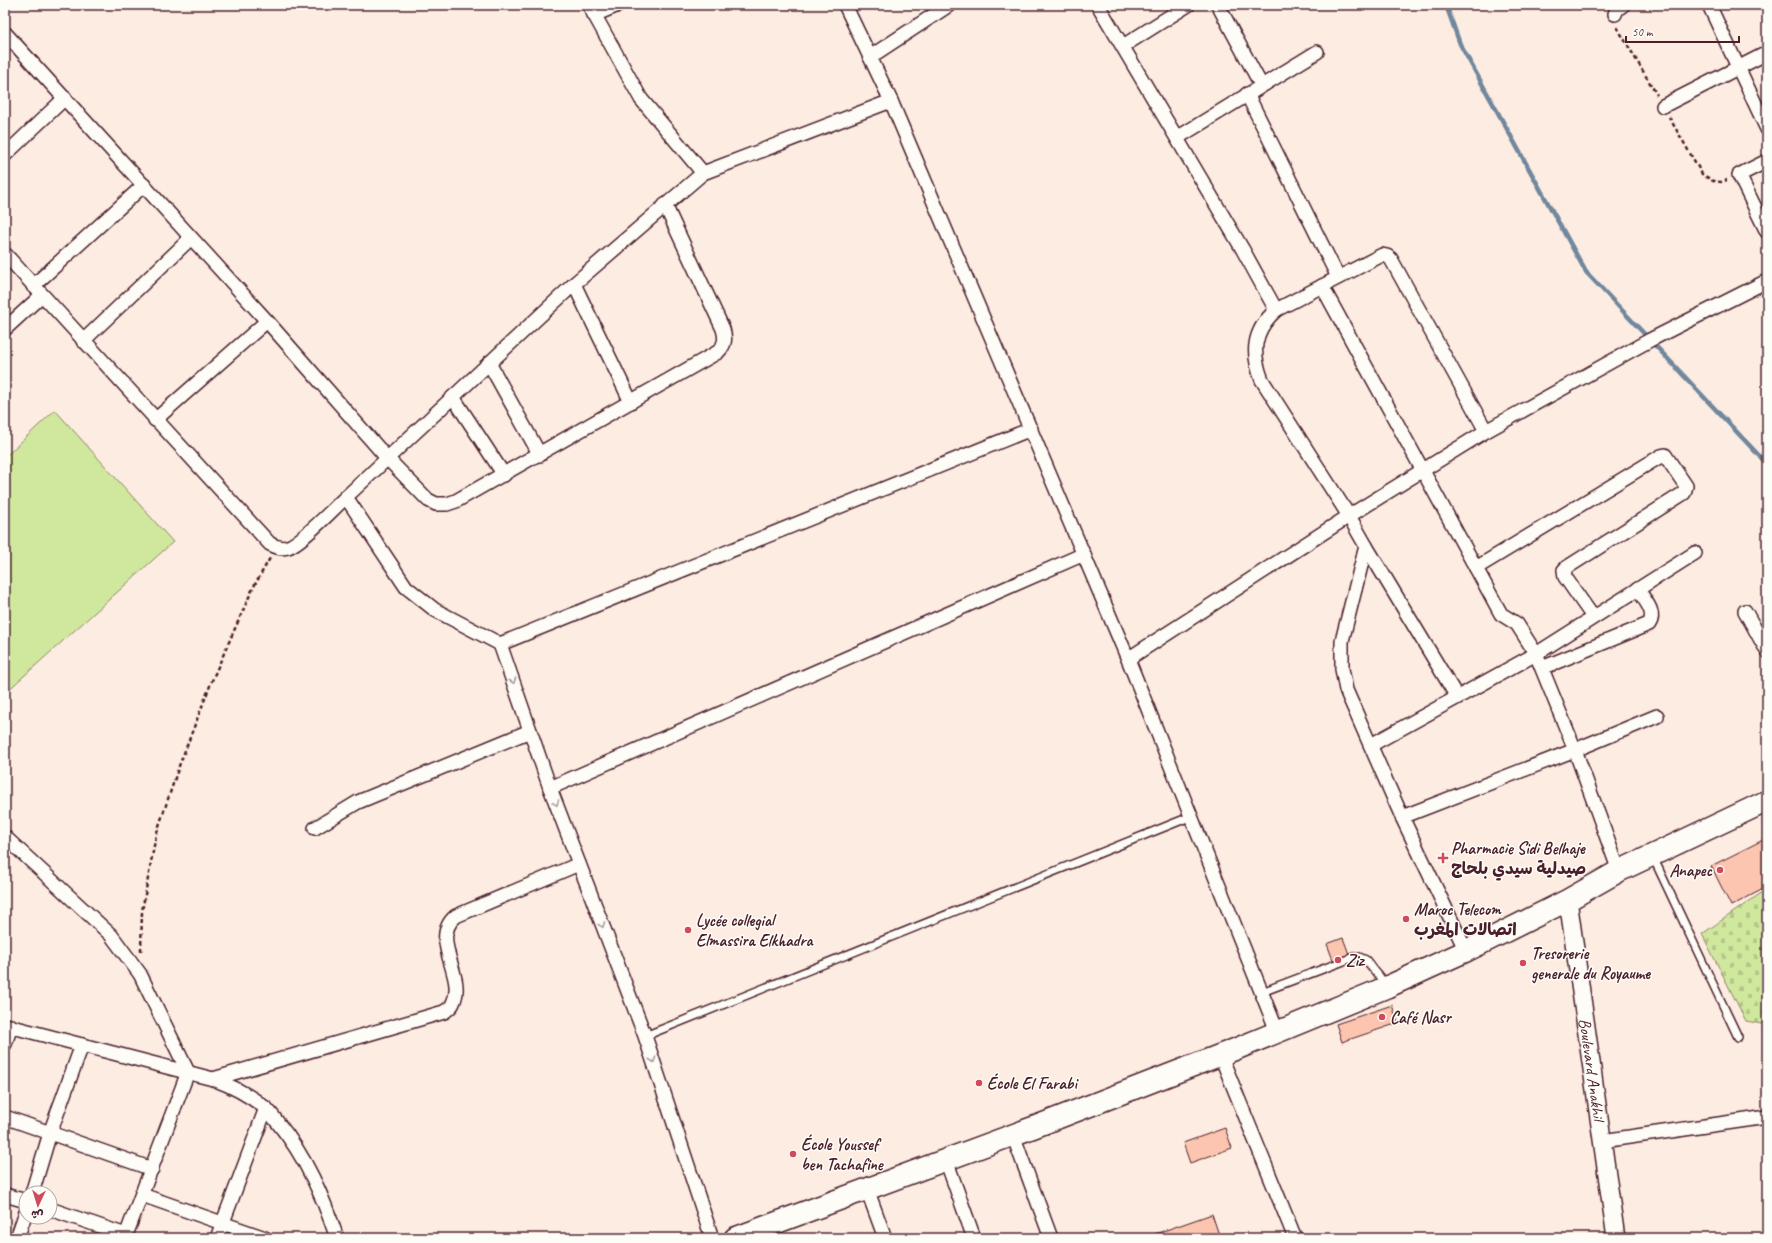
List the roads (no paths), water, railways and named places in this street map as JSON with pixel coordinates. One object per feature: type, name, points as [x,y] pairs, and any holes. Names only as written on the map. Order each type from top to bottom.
[{"type":"main road","points":[[735,1238],[946,1160],[1236,1049],[1387,987],[1466,951],[1568,900],[1619,871],[1767,801]]},
{"type":"street","points":[[618,5],[592,10],[641,99],[703,173]]},
{"type":"street","points":[[845,5],[891,101],[1084,554],[1192,816],[1277,1031]]},
{"type":"street","points":[[870,57],[949,5]]},
{"type":"street","points":[[1098,5],[1244,250],[1276,310]]},
{"type":"street","points":[[1123,46],[1188,5]]},
{"type":"street","points":[[1218,5],[1261,85]]},
{"type":"street","points":[[1708,5],[1767,130]]},
{"type":"street","points":[[5,33],[267,321],[387,458],[428,500],[436,504],[447,504],[456,501],[540,455],[718,352],[725,342],[726,336],[665,204]]},
{"type":"street","points":[[1177,138],[1317,52]]},
{"type":"street","points":[[1663,106],[1767,53]]},
{"type":"street","points":[[1248,94],[1338,277]]},
{"type":"street","points":[[5,155],[65,98]]},
{"type":"street","points":[[5,254],[264,540],[276,547],[283,548],[295,544],[574,284],[665,204],[703,173],[891,101]]},
{"type":"street","points":[[1767,161],[1739,175],[1767,232]]},
{"type":"street","points":[[5,329],[38,291],[144,185]]},
{"type":"street","points":[[83,341],[191,238]]},
{"type":"street","points":[[1457,697],[1349,516],[1262,380],[1255,357],[1256,342],[1259,331],[1266,319],[1276,310],[1382,255],[1386,255],[1389,257],[1486,431]]},
{"type":"street","points":[[1128,659],[1349,516],[1486,431],[1650,340],[1767,281]]},
{"type":"street","points":[[574,284],[631,402]]},
{"type":"street","points":[[1322,286],[1424,470],[1501,614],[1517,624],[1536,654],[1575,750],[1619,871]]},
{"type":"street","points":[[155,420],[267,321]]},
{"type":"street","points":[[490,363],[540,455]]},
{"type":"street","points":[[453,396],[504,475]]},
{"type":"street","points":[[500,644],[1031,429]]},
{"type":"street","points":[[1476,568],[1665,455],[1686,486],[1684,493],[1564,570],[1565,577],[1593,617]]},
{"type":"street","points":[[346,497],[406,587],[435,610],[500,644],[550,788],[645,1036],[712,1238]]},
{"type":"street","points":[[1366,546],[1342,641],[1342,669],[1346,690],[1402,817],[1466,951]]},
{"type":"street","points":[[1371,745],[1536,654],[1695,553]]},
{"type":"street","points":[[550,788],[1084,554]]},
{"type":"street","points":[[1542,668],[1649,624],[1652,620],[1651,611],[1638,589]]},
{"type":"street","points":[[1745,611],[1767,651]]},
{"type":"street","points":[[1402,817],[1575,750],[1657,716]]},
{"type":"street","points":[[315,828],[358,802],[530,731]]},
{"type":"street","points":[[5,837],[112,935],[140,974],[188,1072],[126,1236],[58,1212]]},
{"type":"street","points":[[213,1079],[444,1012],[453,1005],[456,996],[456,987],[445,938],[450,921],[456,916],[579,864]]},
{"type":"street","name":"Boulevard Anakhil","points":[[1568,900],[1616,1238]]},
{"type":"street","points":[[5,1044],[8,1026],[188,1072],[213,1079],[238,1089],[266,1108],[285,1131],[303,1160],[327,1209],[337,1238]]},
{"type":"street","points":[[34,1185],[50,1133],[82,1045]]},
{"type":"street","points":[[1220,1054],[1295,1238]]},
{"type":"street","points":[[217,1238],[266,1108]]},
{"type":"street","points":[[5,1117],[152,1168]]},
{"type":"street","points":[[1602,1141],[1767,1117]]},
{"type":"street","points":[[1012,1135],[1051,1238]]},
{"type":"street","points":[[946,1160],[974,1238]]},
{"type":"street","points":[[867,1189],[885,1238]]},
{"type":"street","points":[[5,1195],[18,1199]]},
{"type":"street","points":[[142,1195],[265,1238]]},
{"type":"street","points":[[17,1238],[22,1225]]},
{"type":"lane","points":[[645,1036],[1192,816]]},
{"type":"lane","points":[[1652,855],[1738,1038]]},
{"type":"lane","points":[[1262,992],[1357,956],[1366,960],[1387,987]]},
{"type":"waterway","points":[[1446,5],[1460,44],[1586,272],[1767,464]]},
{"type":"place","name":"Pharmacie Sidi Belhaje صيدلية سيدي بلحاج","points":[[1443,858]]},
{"type":"place","name":"Anapec","points":[[1720,870]]},
{"type":"place","name":"Maroc Telecom اتصالات المغرب","points":[[1406,919]]},
{"type":"place","name":"Lycée collegial Elmassira Elkhadra","points":[[688,930]]},
{"type":"place","name":"Ziz","points":[[1338,960]]},
{"type":"place","name":"Tresorerie generale du Royaume","points":[[1523,963]]},
{"type":"place","name":"Café Nasr","points":[[1382,1017]]},
{"type":"place","name":"École El Farabi","points":[[979,1083]]},
{"type":"place","name":"École Youssef ben Tachafine","points":[[793,1154]]}]
